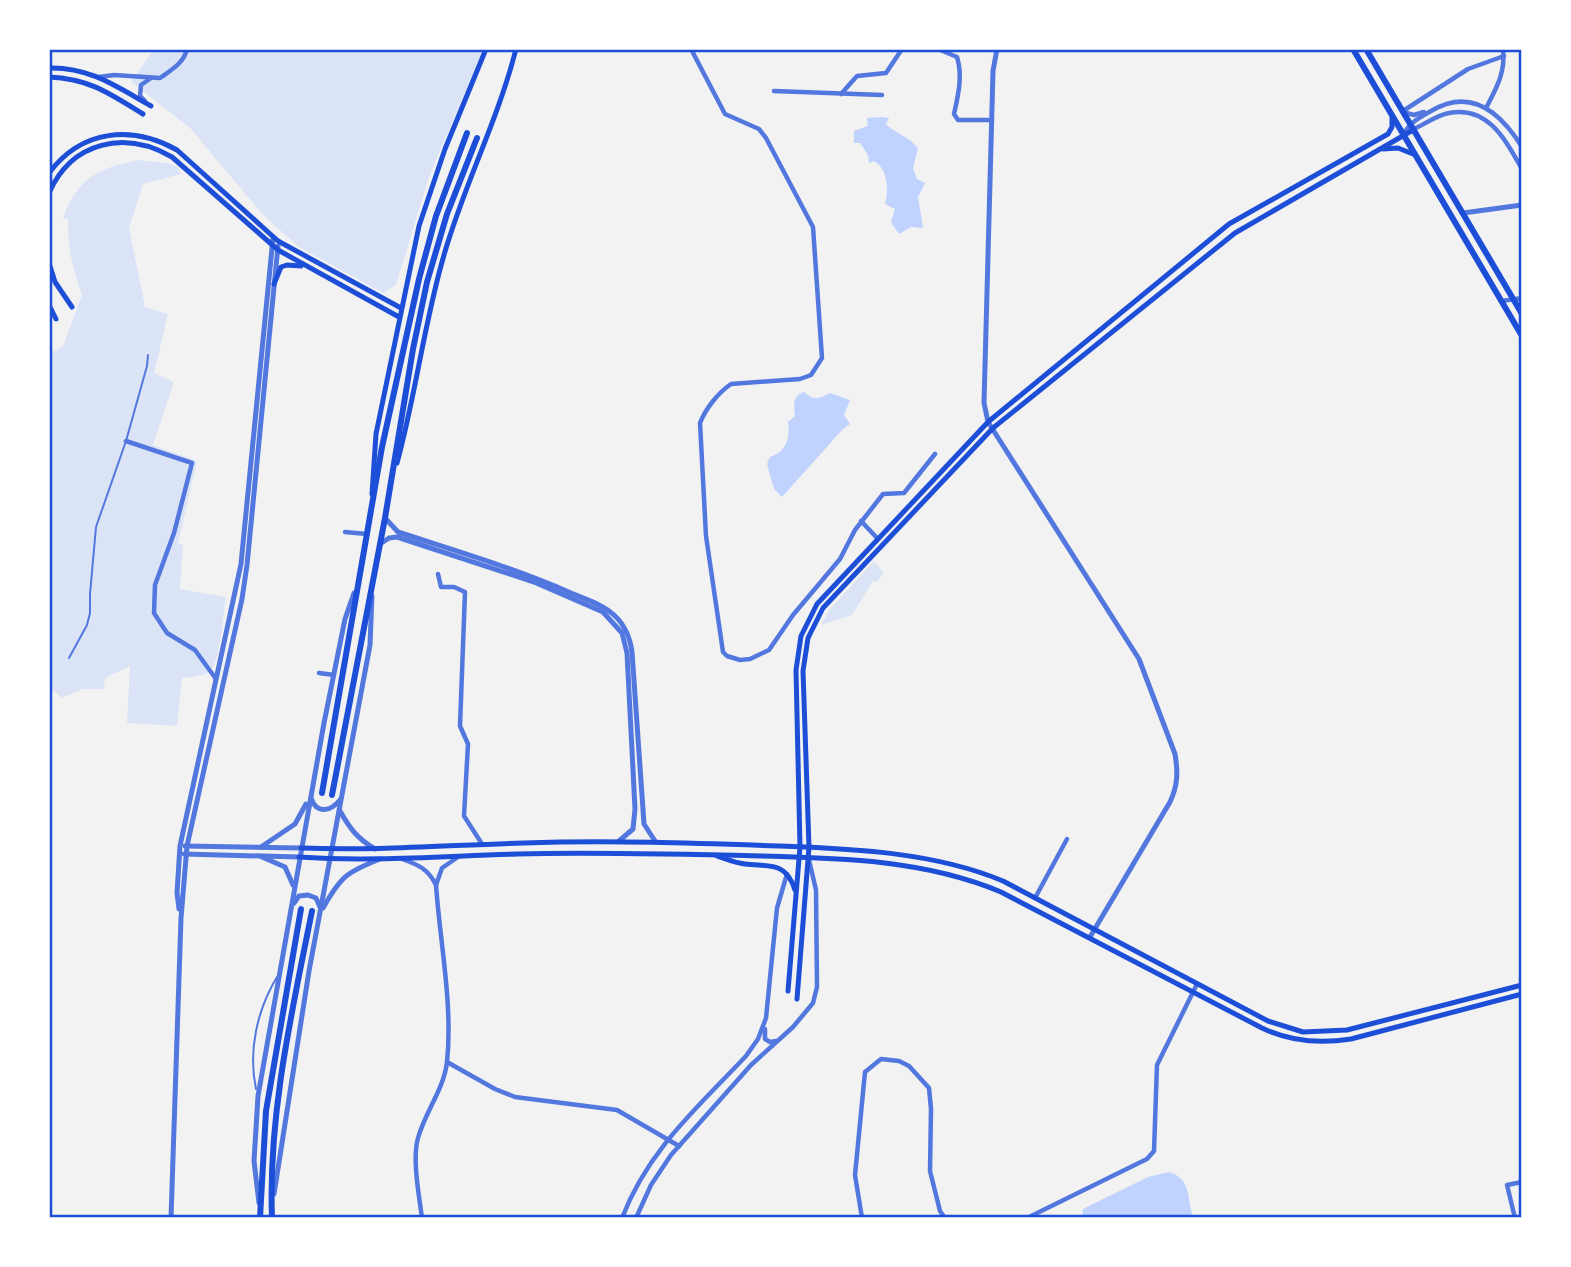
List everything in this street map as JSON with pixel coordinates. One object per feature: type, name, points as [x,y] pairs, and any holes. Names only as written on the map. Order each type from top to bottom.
[{"type":"main road","points":[[371,513],[376,434],[419,226],[432,185],[486,49]]},
{"type":"main road","points":[[390,486],[410,417],[429,313],[444,252],[516,49]]},
{"type":"main road","points":[[1353,49],[1522,336]]},
{"type":"main road","points":[[1366,49],[1522,314]]},
{"type":"main road","points":[[49,68],[76,69],[99,78],[151,106]]},
{"type":"main road","points":[[49,77],[72,78],[90,83],[143,114]]},
{"type":"main road","points":[[788,991],[800,847],[796,670],[801,636],[817,604],[988,422],[1229,225],[1388,134],[1392,127],[1392,118]]},
{"type":"main road","points":[[797,999],[809,847],[803,671],[807,638],[823,608],[993,428],[1235,233],[1403,136],[1411,127]]},
{"type":"main road","points":[[49,173],[65,156],[96,139],[127,133],[159,140],[177,150],[276,244],[401,308]]},
{"type":"main road","points":[[322,793],[382,447],[419,279],[436,216],[467,133]]},
{"type":"main road","points":[[332,795],[373,586],[410,362],[427,282],[447,214],[477,138]]},
{"type":"main road","points":[[49,193],[61,174],[83,153],[99,145],[142,144],[154,147],[172,158],[276,244],[313,270],[399,317]]},
{"type":"main road","points":[[1377,151],[1398,148],[1414,155]]},
{"type":"main road","points":[[49,263],[55,282],[72,307]]},
{"type":"main road","points":[[274,284],[278,270],[284,265],[294,264],[313,270]]},
{"type":"main road","points":[[49,305],[55,319]]},
{"type":"main road","points":[[301,848],[375,849],[655,841],[809,847],[925,858],[984,873],[1278,1026],[1318,1033],[1347,1030],[1522,985]]},
{"type":"main road","points":[[299,857],[381,859],[566,853],[711,854],[808,857],[923,867],[955,875],[1001,892],[1275,1035],[1318,1042],[1351,1039],[1522,994]]},
{"type":"main road","points":[[711,854],[736,862],[779,867],[787,873],[796,892]]},
{"type":"main road","points":[[260,1218],[266,1111],[301,909]]},
{"type":"main road","points":[[272,1214],[275,1137],[284,1054],[312,911]]},
{"type":"street","points":[[99,78],[114,75],[160,78],[179,64],[187,49]]},
{"type":"street","points":[[691,49],[725,114],[759,129],[766,138],[813,227],[822,358],[811,374],[800,379],[731,384],[722,390],[700,423],[706,536],[723,653],[740,660],[750,659],[769,650],[793,615],[840,559],[861,521],[883,494],[904,493],[935,454]]},
{"type":"street","points":[[840,94],[857,76],[886,73],[902,49]]},
{"type":"street","points":[[938,49],[957,57],[960,66],[954,114],[958,120],[992,120]]},
{"type":"street","points":[[997,49],[993,71],[984,403],[988,422],[1139,659],[1175,754],[1177,769],[1176,790],[1090,937]]},
{"type":"street","points":[[1486,108],[1500,82],[1503,49]]},
{"type":"street","points":[[1402,112],[1459,74],[1504,57]]},
{"type":"street","points":[[151,106],[140,96],[140,90],[141,85],[152,78]]},
{"type":"street","points":[[775,91],[882,95]]},
{"type":"street","points":[[1402,112],[1417,115],[1457,102],[1468,102],[1486,108],[1503,121],[1522,146]]},
{"type":"street","points":[[1411,127],[1438,107]]},
{"type":"street","points":[[1411,127],[1448,113],[1475,114],[1498,130],[1522,169]]},
{"type":"street","points":[[1463,213],[1522,205]]},
{"type":"street","points":[[183,846],[246,576],[276,244]]},
{"type":"street","points":[[171,1218],[182,854],[189,795],[241,564],[276,244]]},
{"type":"street","points":[[1502,301],[1522,298]]},
{"type":"street","points":[[126,441],[192,463],[174,533],[155,585],[154,613],[167,633],[195,650],[217,679]]},
{"type":"street","points":[[385,518],[398,532],[531,575],[595,603],[621,623],[631,640],[644,824],[655,841]]},
{"type":"street","points":[[861,521],[877,538]]},
{"type":"street","points":[[345,531],[367,534]]},
{"type":"street","points":[[380,544],[388,538],[397,537],[534,582],[603,612],[617,625],[626,642],[635,808],[633,829],[619,841]]},
{"type":"street","points":[[260,1218],[254,1161],[258,1096],[299,857],[334,675],[345,620],[361,573]]},
{"type":"street","points":[[438,575],[441,587],[454,587],[465,592],[460,726],[468,744],[464,817],[482,844]]},
{"type":"street","points":[[272,1214],[292,1066],[370,645],[373,586]]},
{"type":"street","points":[[319,673],[334,675]]},
{"type":"street","points":[[261,847],[295,824],[311,795]]},
{"type":"street","points":[[311,795],[313,804],[321,810],[331,808],[342,798]]},
{"type":"street","points":[[340,811],[350,830],[361,841],[375,849]]},
{"type":"street","points":[[1035,898],[1067,839]]},
{"type":"street","points":[[183,846],[301,848]]},
{"type":"street","points":[[182,854],[299,857]]},
{"type":"street","points":[[252,854],[285,867],[294,888]]},
{"type":"street","points":[[422,1218],[416,1152],[418,1137],[445,1075],[447,1062],[446,1000],[436,885],[442,867],[463,855]]},
{"type":"street","points":[[636,1218],[651,1185],[679,1146],[751,1065],[808,1011],[816,996],[816,890],[808,857]]},
{"type":"street","points":[[398,858],[421,866],[436,885]]},
{"type":"street","points":[[320,914],[334,888],[345,875],[381,859]]},
{"type":"street","points":[[778,1041],[770,1042],[765,1039],[766,1018],[777,908],[787,873]]},
{"type":"street","points":[[292,905],[299,896],[308,895],[316,898],[320,914]]},
{"type":"street","points":[[1027,1218],[1147,1159],[1154,1151],[1157,1065],[1197,984]]},
{"type":"street","points":[[622,1218],[642,1174],[669,1138],[752,1048],[766,1018]]},
{"type":"street","points":[[862,1218],[855,1175],[858,1124],[865,1072],[881,1059],[899,1061],[909,1066],[929,1088],[932,1109],[930,1171],[940,1211],[945,1218]]},
{"type":"street","points":[[447,1062],[504,1093],[617,1110],[679,1146]]},
{"type":"street","points":[[1515,1218],[1507,1185],[1522,1182]]},
{"type":"lane","points":[[69,658],[88,625],[96,527],[126,441],[148,355]]},
{"type":"lane","points":[[258,1096],[252,1066],[259,1020],[263,1002],[279,973]]},
{"type":"shaded area","points":[[154,49],[483,49],[429,177],[396,285],[383,293],[299,247],[263,215],[191,129],[131,82]]},
{"type":"shaded area","points":[[138,160],[167,163],[178,167],[181,174],[143,184],[129,228],[145,307],[168,314],[154,373],[174,382],[153,445],[197,461],[178,544],[183,544],[180,589],[226,597],[221,637],[213,667],[206,674],[182,678],[177,726],[127,723],[130,666],[105,678],[104,689],[83,689],[62,698],[49,686],[49,335],[53,352],[63,346],[82,295],[71,258],[68,220],[63,218],[75,193],[91,177],[112,167]]},
{"type":"shaded area","points":[[874,561],[884,573],[877,582],[873,581],[852,615],[821,625],[830,609]]},
{"type":"water","points":[[867,118],[889,118],[886,124],[918,148],[913,168],[917,179],[925,183],[918,197],[923,228],[911,227],[899,234],[891,222],[895,209],[885,204],[885,174],[874,161],[869,163],[868,155],[860,143],[854,143],[854,131],[868,126]]},
{"type":"water","points":[[804,392],[813,398],[830,393],[850,400],[844,415],[850,424],[782,497],[774,489],[767,464],[770,457],[784,448],[788,422],[795,416],[796,398]]},
{"type":"water","points":[[1169,1172],[1177,1175],[1185,1185],[1194,1218],[1082,1218],[1083,1209],[1148,1177]]}]
